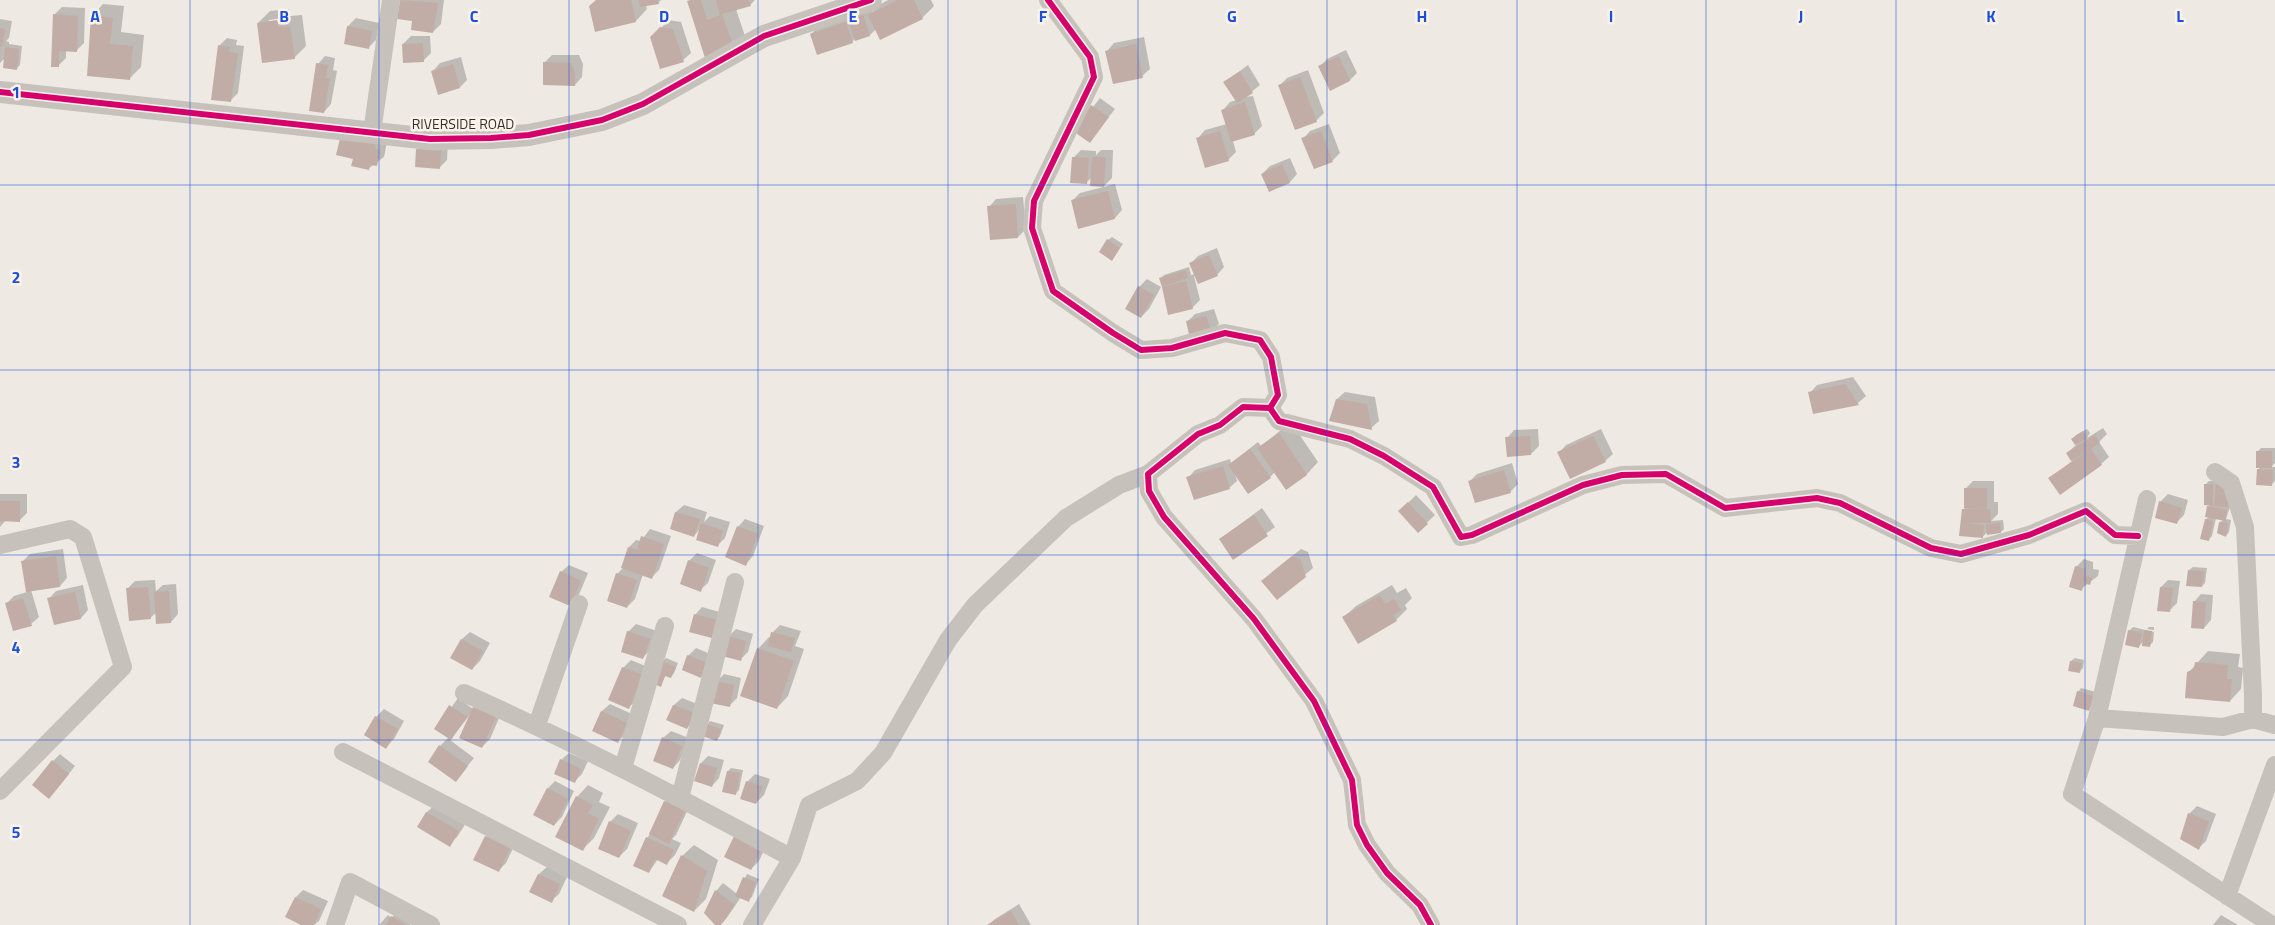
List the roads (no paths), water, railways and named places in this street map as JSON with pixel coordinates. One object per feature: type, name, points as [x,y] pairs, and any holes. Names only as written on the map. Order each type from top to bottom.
[{"type":"street","points":[[372,132],[391,0]]},
{"type":"street","name":"RIVERSIDE ROAD","points":[[0,92],[430,139],[492,138],[529,135],[602,120],[643,104],[764,36],[871,0]]},
{"type":"street","points":[[1048,0],[1090,57],[1094,77],[1034,201],[1032,228],[1053,291],[1113,333],[1142,350],[1172,348],[1224,333],[1260,340],[1271,357],[1278,395],[1270,408]]},
{"type":"street","points":[[752,925],[792,858],[808,805],[857,782],[883,753],[948,640],[975,605],[1066,518],[1119,485],[1148,474],[1198,434],[1220,425],[1243,407],[1270,408]]},
{"type":"street","points":[[1270,408],[1279,421],[1350,439],[1384,456],[1433,487],[1460,537],[1472,535],[1583,485],[1622,475],[1666,474],[1725,508],[1817,498],[1840,503],[1931,548],[1961,554],[2029,535],[2086,511],[2115,535],[2138,536]]},
{"type":"street","points":[[2215,472],[2231,483],[2245,527],[2254,696],[2253,719]]},
{"type":"street","points":[[1148,474],[1149,491],[1164,518],[1254,619],[1314,701],[1352,780],[1358,825],[1367,845],[1387,873],[1420,905],[1431,925]]},
{"type":"street","points":[[2147,499],[2097,718],[2072,794],[2272,925]]},
{"type":"street","points":[[0,545],[70,529],[83,537],[124,667],[0,791]]},
{"type":"street","points":[[680,798],[735,582]]},
{"type":"street","points":[[537,725],[579,604]]},
{"type":"street","points":[[623,768],[664,626]]},
{"type":"street","points":[[464,693],[537,725],[623,768],[792,858]]},
{"type":"street","points":[[2097,718],[2224,727],[2253,719],[2275,725]]},
{"type":"street","points":[[343,752],[678,925]]},
{"type":"street","points":[[2227,896],[2275,765]]},
{"type":"street","points":[[335,925],[350,882],[430,925]]}]
